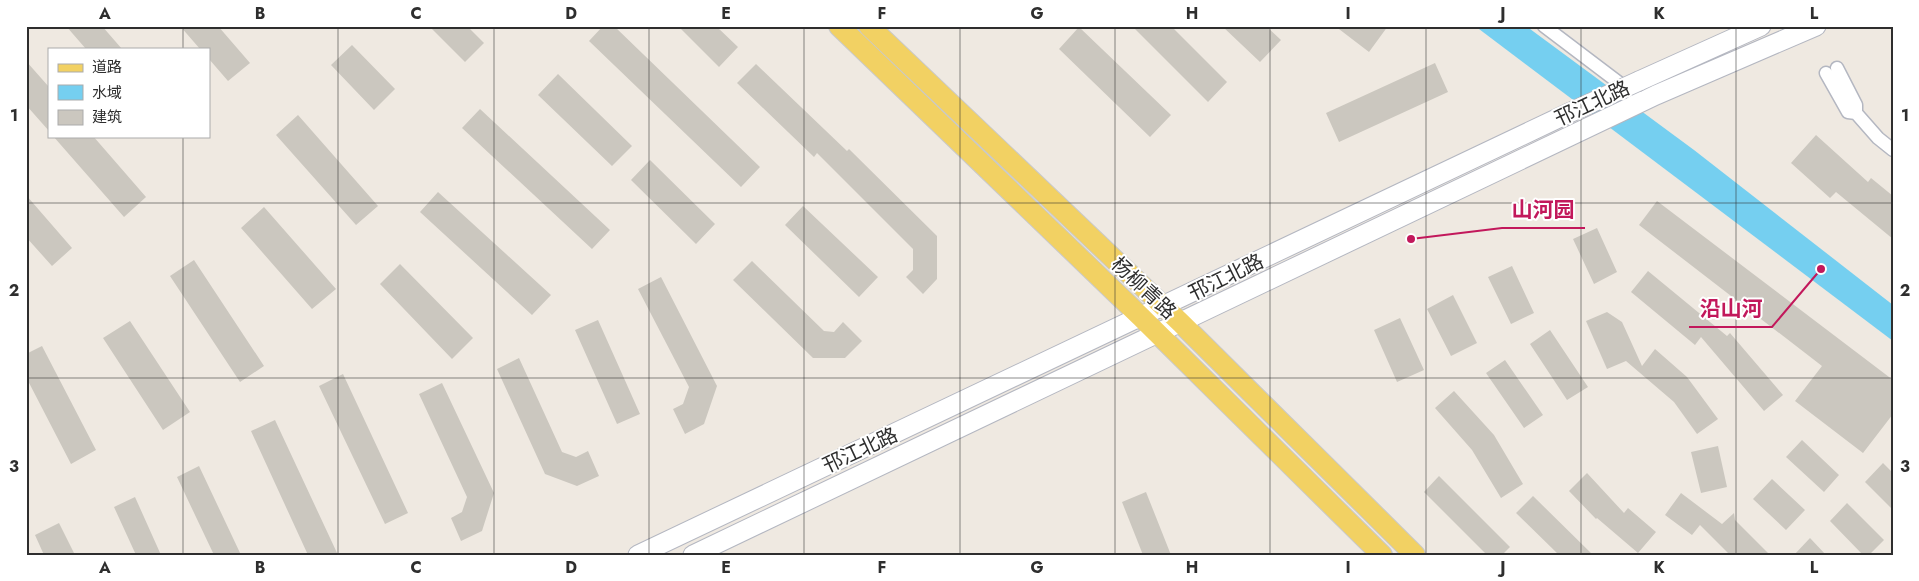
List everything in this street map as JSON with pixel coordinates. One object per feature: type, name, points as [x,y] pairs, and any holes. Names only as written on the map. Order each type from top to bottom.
[{"type":"main road","name":"杨柳青路","points":[[839,26],[1141,317],[1382,555]]},
{"type":"main road","name":"杨柳青路","points":[[869,26],[1180,323],[1415,555]]},
{"type":"main road","name":"邗江北路","points":[[638,555],[1569,113],[1761,26]]},
{"type":"main road","name":"邗江北路","points":[[693,555],[1650,98],[1816,26]]},
{"type":"street","points":[[1544,26],[1650,98]]},
{"type":"street","points":[[1832,71],[1856,106],[1856,113],[1878,138],[1893,150]]},
{"type":"water","points":[[1475,26],[1526,26],[1694,150],[1893,305],[1893,341]]},
{"type":"building","points":[[66,26],[102,26],[121,48],[85,48]]},
{"type":"building","points":[[180,26],[218,26],[250,63],[228,81],[210,60],[210,48],[199,48]]},
{"type":"building","points":[[429,26],[467,26],[484,43],[465,62]]},
{"type":"building","points":[[603,26],[614,26],[760,167],[741,187],[589,41]]},
{"type":"building","points":[[678,26],[716,26],[738,47],[719,67]]},
{"type":"building","points":[[1132,26],[1171,26],[1227,82],[1208,102]]},
{"type":"building","points":[[1222,26],[1266,26],[1281,40],[1260,62]]},
{"type":"building","points":[[1335,26],[1388,26],[1369,52]]},
{"type":"building","points":[[1079,27],[1171,115],[1150,137],[1059,49]]},
{"type":"building","points":[[352,45],[395,89],[374,110],[331,65]]},
{"type":"building","points":[[26,61],[48,86],[48,130],[26,105]]},
{"type":"building","points":[[1435,63],[1448,92],[1339,142],[1326,113]]},
{"type":"building","points":[[756,64],[847,151],[849,149],[937,236],[937,279],[923,294],[906,277],[913,270],[913,249],[817,153],[814,157],[737,83]]},
{"type":"building","points":[[558,74],[632,146],[612,166],[538,95]]},
{"type":"building","points":[[480,109],[610,230],[592,249],[462,128]]},
{"type":"building","points":[[298,115],[378,206],[356,225],[276,135]]},
{"type":"building","points":[[1816,135],[1868,182],[1871,178],[1893,196],[1893,239],[1836,192],[1830,198],[1791,163]]},
{"type":"building","points":[[55,138],[95,138],[146,197],[124,217]]},
{"type":"building","points":[[650,160],[715,224],[696,244],[631,180]]},
{"type":"building","points":[[438,192],[551,295],[532,315],[420,212]]},
{"type":"building","points":[[26,195],[72,248],[52,266],[26,237]]},
{"type":"building","points":[[1657,201],[1893,380],[1893,414],[1863,453],[1795,401],[1822,366],[1639,225]]},
{"type":"building","points":[[803,206],[878,277],[859,297],[785,225]]},
{"type":"building","points":[[264,207],[336,289],[312,309],[241,228]]},
{"type":"building","points":[[1597,228],[1617,272],[1594,284],[1573,239]]},
{"type":"building","points":[[194,260],[264,366],[240,382],[170,276]]},
{"type":"building","points":[[752,261],[824,331],[834,332],[843,322],[862,341],[845,358],[813,358],[733,280]]},
{"type":"building","points":[[400,264],[473,338],[452,359],[380,284]]},
{"type":"building","points":[[1512,266],[1534,313],[1511,324],[1488,277]]},
{"type":"building","points":[[1648,271],[1727,336],[1730,333],[1783,395],[1764,411],[1701,337],[1695,345],[1631,292]]},
{"type":"building","points":[[661,277],[717,386],[704,424],[685,434],[673,409],[683,404],[689,387],[638,289]]},
{"type":"building","points":[[1453,295],[1477,343],[1451,356],[1427,309]]},
{"type":"building","points":[[1607,312],[1622,322],[1642,366],[1655,349],[1687,377],[1718,419],[1697,434],[1674,402],[1626,361],[1607,369],[1586,321]]},
{"type":"building","points":[[1400,318],[1424,370],[1397,382],[1374,330]]},
{"type":"building","points":[[598,320],[640,414],[617,424],[575,330]]},
{"type":"building","points":[[130,321],[190,412],[163,430],[103,338]]},
{"type":"building","points":[[1550,330],[1588,387],[1567,400],[1530,344]]},
{"type":"building","points":[[42,346],[96,450],[71,464],[26,377],[26,354]]},
{"type":"building","points":[[519,358],[562,452],[576,457],[588,451],[599,476],[577,486],[545,474],[497,369]]},
{"type":"building","points":[[1505,360],[1543,415],[1524,428],[1486,373]]},
{"type":"building","points":[[343,374],[408,513],[385,524],[319,386]]},
{"type":"building","points":[[442,383],[494,493],[482,531],[461,541],[451,518],[462,512],[467,497],[419,394]]},
{"type":"building","points":[[1454,391],[1494,435],[1523,484],[1501,498],[1472,450],[1435,408]]},
{"type":"building","points":[[275,420],[338,555],[308,555],[251,431]]},
{"type":"building","points":[[1802,440],[1839,475],[1824,492],[1786,457]]},
{"type":"building","points":[[1718,446],[1727,487],[1701,493],[1691,452]]},
{"type":"building","points":[[1883,463],[1893,473],[1893,510],[1865,482]]},
{"type":"building","points":[[199,466],[241,555],[214,555],[177,477]]},
{"type":"building","points":[[1587,473],[1624,513],[1628,508],[1656,532],[1638,553],[1596,519],[1569,491]]},
{"type":"building","points":[[1439,476],[1510,547],[1502,555],[1487,555],[1424,492]]},
{"type":"building","points":[[1772,479],[1805,510],[1786,530],[1753,499]]},
{"type":"building","points":[[1146,492],[1171,555],[1143,555],[1122,502]]},
{"type":"building","points":[[1681,493],[1722,524],[1734,513],[1735,520],[1770,555],[1730,555],[1700,525],[1692,535],[1665,515]]},
{"type":"building","points":[[1533,496],[1593,555],[1559,555],[1516,513]]},
{"type":"building","points":[[135,497],[161,555],[136,555],[114,507]]},
{"type":"building","points":[[1847,503],[1884,540],[1869,555],[1863,555],[1830,521]]},
{"type":"building","points":[[59,523],[75,555],[44,555],[35,535]]},
{"type":"building","points":[[1810,538],[1826,555],[1794,555]]},
{"type":"place","name":"山河园","points":[[1411,239]]},
{"type":"place","name":"沿山河","points":[[1821,269]]}]
